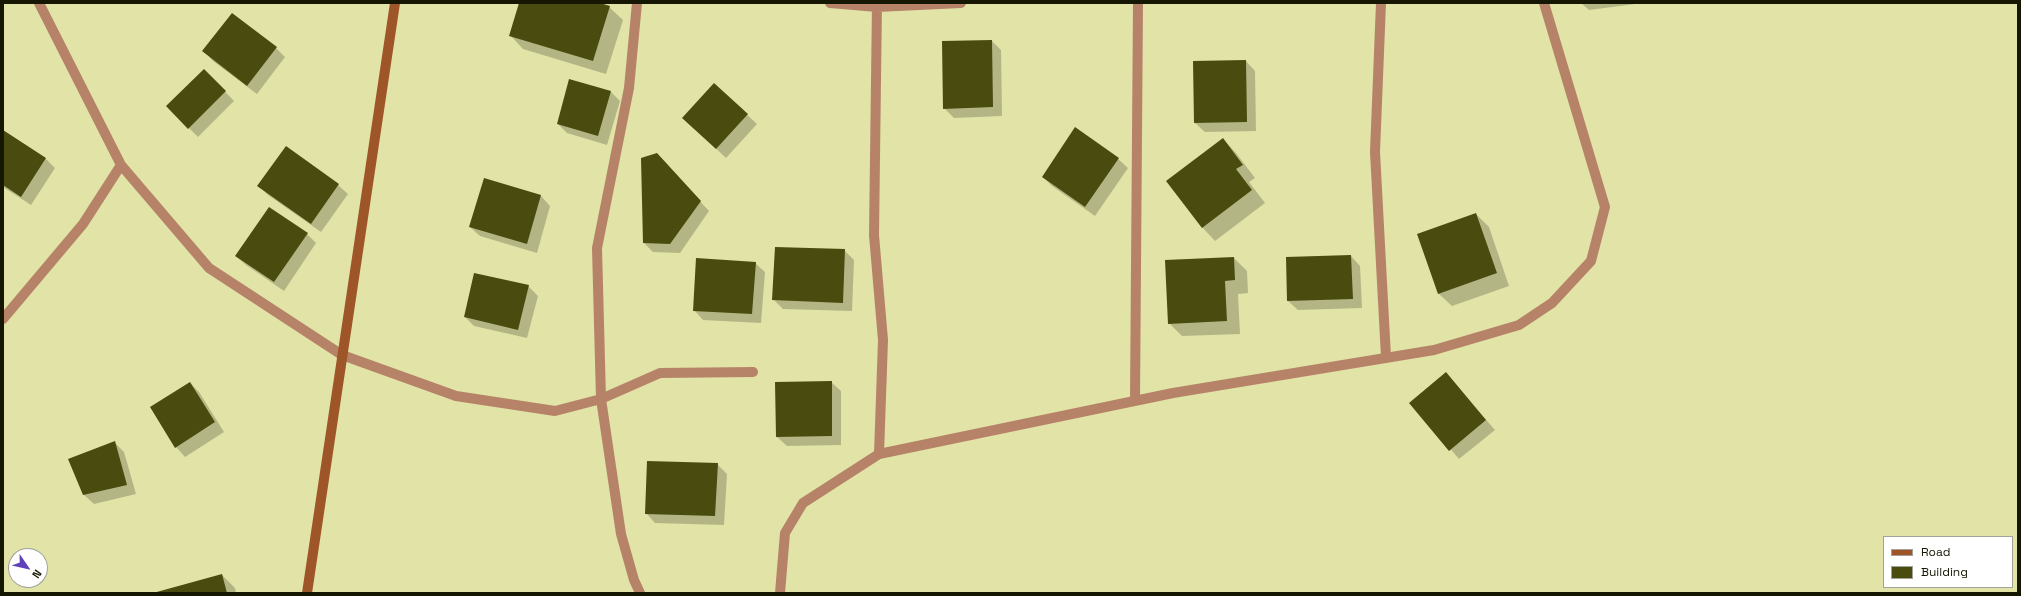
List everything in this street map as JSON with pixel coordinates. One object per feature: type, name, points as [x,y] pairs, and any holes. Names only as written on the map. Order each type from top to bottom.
[{"type":"street","points":[[39,3],[120,165],[209,268],[342,355],[456,396],[555,411],[601,399],[660,373],[753,372]]},
{"type":"street","points":[[307,593],[395,3]]},
{"type":"street","points":[[637,3],[629,88],[597,248],[601,399],[621,534],[634,580],[640,593]]},
{"type":"street","points":[[830,3],[877,5],[961,3]]},
{"type":"street","points":[[1135,400],[1138,3]]},
{"type":"street","points":[[1381,3],[1375,152],[1386,357]]},
{"type":"street","points":[[780,593],[785,533],[803,503],[879,454],[1173,392],[1434,350],[1519,324],[1552,303],[1591,261],[1605,208],[1544,3]]},
{"type":"street","points":[[877,5],[874,235],[882,340],[879,454]]},
{"type":"street","points":[[3,319],[83,224],[120,165]]},
{"type":"building","points":[[519,3],[600,3],[610,6],[593,61],[509,36]]},
{"type":"building","points":[[232,13],[277,47],[247,86],[202,51]]},
{"type":"building","points":[[992,40],[993,107],[943,109],[942,41]]},
{"type":"building","points":[[1246,60],[1247,122],[1194,123],[1193,61]]},
{"type":"building","points":[[204,69],[226,91],[188,129],[166,106]]},
{"type":"building","points":[[569,79],[611,91],[598,136],[557,124]]},
{"type":"building","points":[[714,83],[748,114],[716,149],[682,118]]},
{"type":"building","points":[[1075,127],[1119,158],[1085,207],[1042,177]]},
{"type":"building","points":[[3,130],[46,158],[21,197],[3,185]]},
{"type":"building","points":[[1223,138],[1243,165],[1236,169],[1252,190],[1202,228],[1166,181]]},
{"type":"building","points":[[286,146],[339,184],[311,224],[257,186]]},
{"type":"building","points":[[657,153],[701,201],[670,244],[643,243],[641,158]]},
{"type":"building","points":[[484,178],[541,195],[527,244],[469,227]]},
{"type":"building","points":[[269,207],[308,233],[274,282],[235,256]]},
{"type":"building","points":[[1476,213],[1497,273],[1438,294],[1417,234]]},
{"type":"building","points":[[775,247],[845,249],[843,303],[772,300]]},
{"type":"building","points":[[1351,255],[1353,299],[1287,301],[1286,257]]},
{"type":"building","points":[[1234,257],[1235,280],[1225,281],[1227,321],[1168,324],[1165,260]]},
{"type":"building","points":[[696,258],[756,262],[752,314],[693,311]]},
{"type":"building","points":[[474,273],[529,285],[518,330],[464,317]]},
{"type":"building","points":[[1446,372],[1486,420],[1449,451],[1409,403]]},
{"type":"building","points":[[832,381],[832,436],[776,437],[775,382]]},
{"type":"building","points":[[190,382],[215,422],[175,448],[150,407]]},
{"type":"building","points":[[115,441],[127,485],[83,495],[68,459]]},
{"type":"building","points":[[647,461],[718,463],[715,516],[645,514]]},
{"type":"building","points":[[222,574],[227,593],[153,593]]}]
